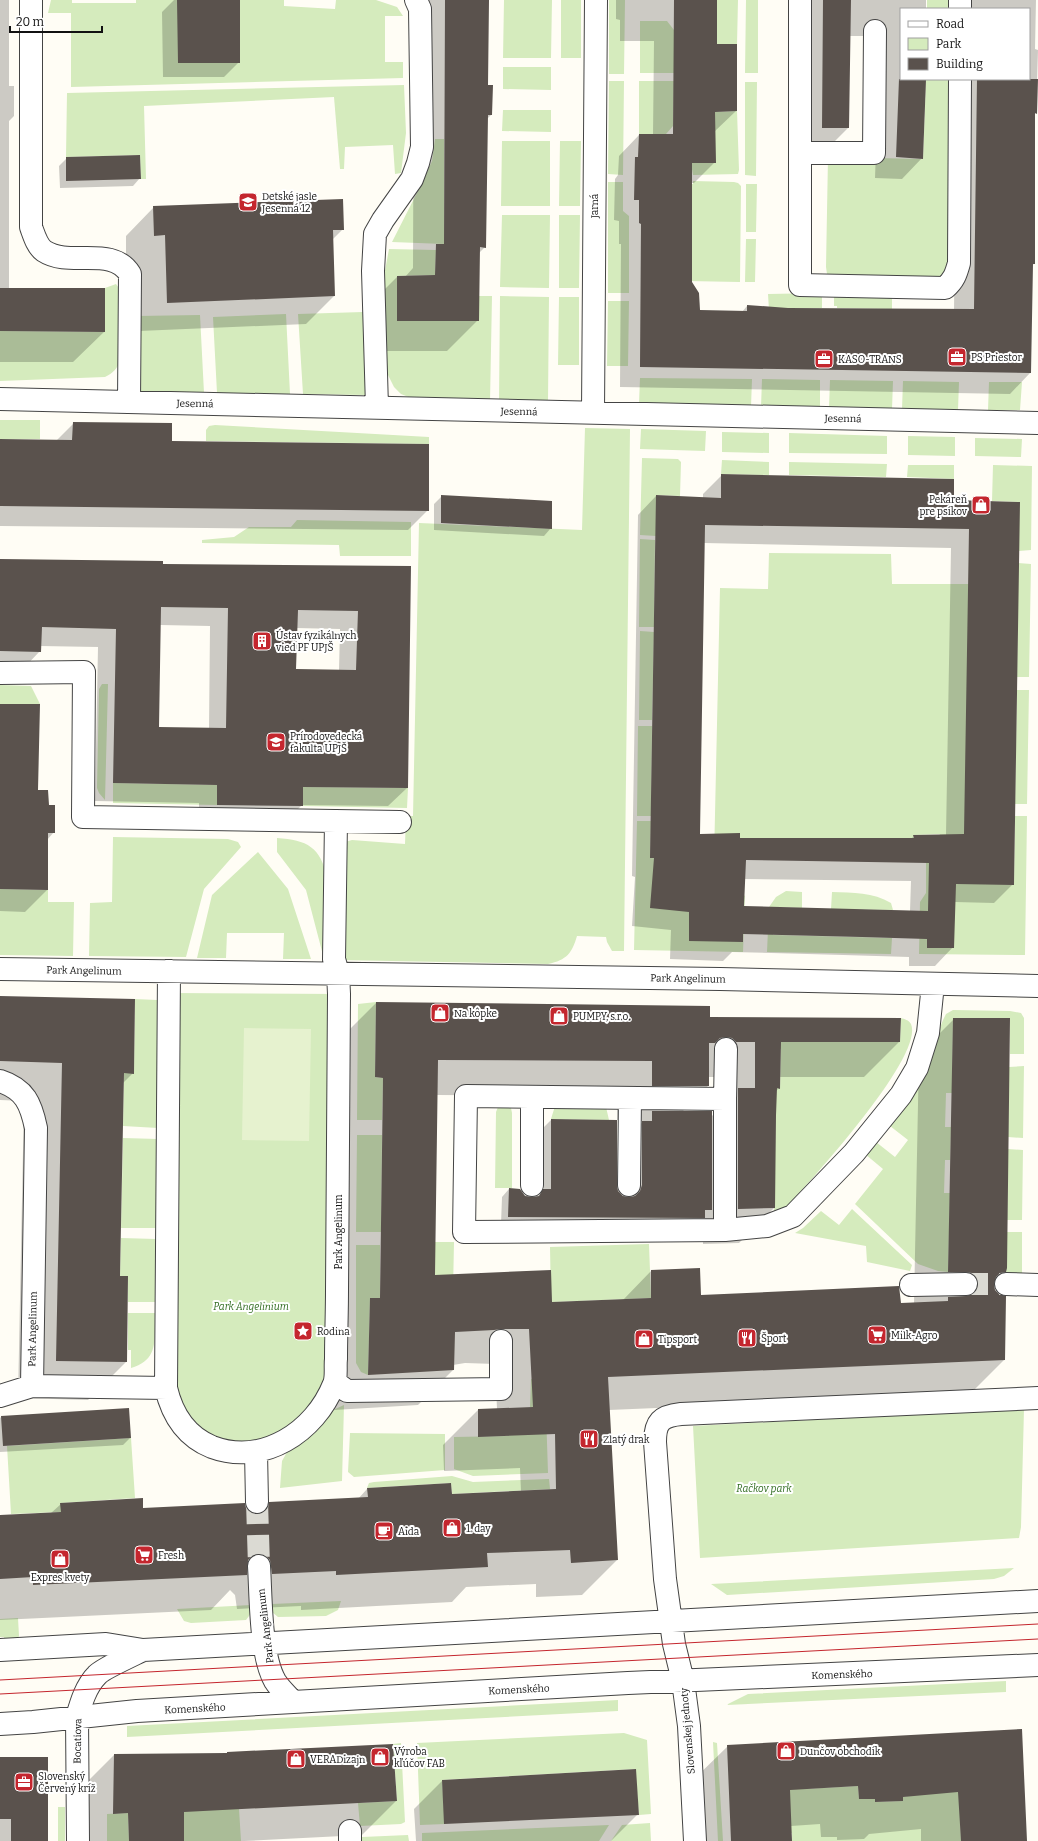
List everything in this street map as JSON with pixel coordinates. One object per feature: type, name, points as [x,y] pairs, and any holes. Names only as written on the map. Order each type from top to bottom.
[{"type":"street","points":[[31,0],[30,227],[36,240],[44,250],[60,257],[112,259],[125,265],[130,274],[129,402]]},
{"type":"street","points":[[376,408],[374,271],[375,234],[412,179],[422,147],[420,9],[416,0]]},
{"type":"street","name":"Jarná","points":[[593,412],[596,0]]},
{"type":"street","points":[[800,0],[800,285],[945,288],[952,282],[957,274],[959,263],[960,80]]},
{"type":"street","points":[[800,153],[874,153],[875,31]]},
{"type":"street","name":"Jesenná","points":[[0,399],[1038,423]]},
{"type":"street","points":[[0,673],[84,672],[83,818],[400,822]]},
{"type":"street","points":[[336,821],[334,959],[338,973]]},
{"type":"street","name":"Park Angelinum","points":[[0,969],[338,973],[1038,986]]},
{"type":"street","name":"Park Angelinum","points":[[169,971],[166,1388],[170,1405],[175,1416],[184,1428],[208,1445],[222,1450],[238,1452],[256,1452],[279,1444],[300,1429],[321,1407],[335,1382],[338,1256],[338,973]]},
{"type":"street","points":[[725,1099],[466,1096],[464,1232],[725,1230],[767,1226],[793,1216],[854,1153],[901,1095],[917,1068],[928,1033],[933,984]]},
{"type":"street","points":[[725,1230],[726,1049]]},
{"type":"street","name":"Park Angelinum","points":[[0,1081],[9,1084],[22,1094],[32,1108],[36,1128],[32,1386]]},
{"type":"street","points":[[532,1096],[532,1185]]},
{"type":"street","points":[[629,1185],[630,1098]]},
{"type":"street","points":[[910,1285],[966,1284]]},
{"type":"street","points":[[1006,1284],[1038,1285]]},
{"type":"street","points":[[335,1382],[347,1391],[501,1389],[501,1341]]},
{"type":"street","points":[[0,1396],[32,1386],[166,1388]]},
{"type":"street","points":[[671,1621],[665,1579],[655,1442],[656,1427],[668,1416],[681,1414],[1038,1398]]},
{"type":"street","points":[[256,1452],[257,1502]]},
{"type":"street","name":"Park Angelinum","points":[[259,1566],[265,1644],[269,1665],[275,1680],[293,1702]]},
{"type":"street","points":[[0,1650],[106,1644],[143,1650],[1038,1602]]},
{"type":"street","name":"Slovenskej jednoty","points":[[671,1621],[676,1658],[683,1681],[689,1726],[696,1841]]},
{"type":"street","name":"Bocatiova","points":[[78,1841],[77,1717],[87,1690],[97,1674],[143,1650]]},
{"type":"street","name":"Komenského","points":[[0,1724],[137,1711],[293,1702],[683,1681],[1038,1665]]},
{"type":"green space","points":[[51,0],[72,0],[72,3],[136,3],[136,0],[284,0],[284,6],[335,9],[336,0],[376,0],[397,7],[403,16],[385,16],[385,62],[403,62],[403,78],[71,87],[71,13],[48,13]]},
{"type":"green space","points":[[504,0],[552,0],[551,58],[503,58]]},
{"type":"green space","points":[[561,0],[581,0],[581,58],[561,58]]},
{"type":"green space","points":[[609,0],[625,0],[624,74],[609,74]]},
{"type":"green space","points":[[717,0],[738,0],[737,44],[717,44]]},
{"type":"green space","points":[[746,0],[758,0],[758,73],[745,73]]},
{"type":"green space","points":[[927,0],[955,0],[959,8],[927,8]]},
{"type":"green space","points":[[640,21],[667,21],[674,30],[674,73],[640,73]]},
{"type":"green space","points":[[503,67],[551,67],[551,90],[503,89]]},
{"type":"green space","points":[[926,80],[959,80],[954,255],[942,282],[833,279],[827,274],[826,267],[828,157],[923,159]]},
{"type":"green space","points":[[609,81],[624,81],[623,175],[608,174]]},
{"type":"green space","points":[[639,81],[674,81],[673,126],[666,134],[639,134]]},
{"type":"green space","points":[[745,82],[757,82],[756,176],[745,175]]},
{"type":"green space","points":[[404,85],[406,133],[401,173],[395,174],[393,145],[345,147],[344,169],[340,169],[334,97],[144,106],[146,179],[141,179],[140,155],[66,157],[67,93]]},
{"type":"green space","points":[[503,110],[551,110],[551,132],[502,131]]},
{"type":"green space","points":[[737,111],[738,174],[693,175],[691,163],[715,163],[715,112]]},
{"type":"green space","points":[[435,139],[444,139],[444,244],[392,242],[432,161]]},
{"type":"green space","points":[[502,141],[550,141],[550,206],[501,206]]},
{"type":"green space","points":[[560,141],[581,141],[580,206],[559,206]]},
{"type":"green space","points":[[693,181],[734,182],[741,186],[740,282],[687,281],[692,276],[692,193],[687,184],[693,184]]},
{"type":"green space","points":[[608,182],[623,182],[623,211],[629,216],[629,293],[608,293]]},
{"type":"green space","points":[[746,184],[757,184],[756,232],[746,232]]},
{"type":"green space","points":[[502,215],[550,215],[549,288],[500,287]]},
{"type":"green space","points":[[559,215],[580,215],[579,288],[559,288]]},
{"type":"green space","points":[[746,239],[756,239],[755,282],[745,282]]},
{"type":"green space","points":[[389,249],[436,250],[435,275],[397,276],[397,320],[479,321],[479,296],[492,296],[490,402],[411,398],[401,394],[394,387],[385,369],[384,276]]},
{"type":"green space","points":[[116,284],[121,291],[120,361],[116,369],[105,377],[0,381],[0,331],[104,332],[105,288]]},
{"type":"green space","points":[[822,293],[822,308],[785,308],[769,310],[768,294]]},
{"type":"green space","points":[[834,293],[892,294],[892,309],[837,308],[837,306],[834,306]]},
{"type":"green space","points":[[500,296],[549,297],[548,401],[499,402]]},
{"type":"green space","points":[[559,297],[579,297],[579,365],[558,365]]},
{"type":"green space","points":[[608,301],[629,301],[628,366],[607,366]]},
{"type":"green space","points":[[363,312],[366,395],[303,394],[298,314]]},
{"type":"green space","points":[[286,314],[290,394],[217,393],[213,317]]},
{"type":"green space","points":[[200,315],[204,393],[137,392],[138,316]]},
{"type":"green space","points":[[640,378],[752,379],[751,407],[639,404]]},
{"type":"green space","points":[[762,379],[820,380],[820,408],[761,407]]},
{"type":"green space","points":[[830,380],[893,381],[892,409],[829,408]]},
{"type":"green space","points":[[903,381],[959,382],[958,410],[902,409]]},
{"type":"green space","points":[[989,382],[1022,382],[1020,410],[988,410]]},
{"type":"green space","points":[[0,420],[40,420],[40,439],[0,439]]},
{"type":"green space","points":[[215,425],[429,437],[429,444],[206,441],[206,430],[209,426]]},
{"type":"green space","points":[[585,428],[630,429],[624,951],[612,951],[606,937],[577,936],[568,955],[560,960],[548,964],[339,960],[345,842],[352,840],[405,844],[406,816],[413,816],[419,523],[582,530]]},
{"type":"green space","points":[[641,429],[706,431],[705,451],[640,449]]},
{"type":"green space","points":[[722,432],[769,433],[769,453],[722,452]]},
{"type":"green space","points":[[789,433],[887,436],[887,454],[789,453]]},
{"type":"green space","points":[[908,436],[955,437],[955,456],[908,455]]},
{"type":"green space","points":[[975,438],[1022,439],[1021,457],[975,456]]},
{"type":"green space","points":[[642,458],[678,459],[681,462],[680,496],[656,495],[656,536],[640,535]]},
{"type":"green space","points":[[722,460],[769,462],[769,475],[721,474]]},
{"type":"green space","points":[[789,462],[887,464],[886,477],[789,475]]},
{"type":"green space","points":[[908,465],[954,465],[954,479],[907,477]]},
{"type":"green space","points":[[993,465],[1032,466],[1031,550],[1019,551],[1019,502],[992,501]]},
{"type":"green space","points":[[297,520],[411,522],[411,556],[340,556],[339,545],[202,543],[202,540],[234,537],[249,527],[291,527]]},
{"type":"green space","points":[[640,539],[655,540],[654,627],[639,627]]},
{"type":"green space","points":[[769,553],[891,554],[892,584],[969,584],[1014,884],[1015,816],[1027,816],[1025,955],[919,954],[920,902],[926,893],[926,862],[940,834],[914,835],[914,839],[740,838],[714,860],[720,588],[768,589]]},
{"type":"green space","points":[[1018,563],[1031,564],[1029,677],[1017,677]]},
{"type":"green space","points":[[640,631],[654,632],[652,720],[639,720]]},
{"type":"green space","points":[[102,684],[108,684],[105,800],[97,788],[99,689]]},
{"type":"green space","points":[[0,685],[31,686],[40,704],[0,704]]},
{"type":"green space","points":[[1017,690],[1029,690],[1027,804],[1015,804]]},
{"type":"green space","points":[[638,726],[652,726],[651,816],[637,816]]},
{"type":"green space","points":[[113,783],[217,785],[217,805],[113,803]]},
{"type":"green space","points":[[303,787],[408,788],[407,808],[303,806]]},
{"type":"green space","points":[[637,821],[651,821],[650,858],[700,860],[745,896],[743,952],[634,950]]},
{"type":"green space","points":[[113,837],[228,839],[238,842],[241,847],[204,889],[186,957],[89,956],[90,903],[112,902]]},
{"type":"green space","points":[[277,838],[304,843],[311,847],[321,859],[327,878],[324,959],[306,890],[277,852]]},
{"type":"green space","points":[[258,852],[288,889],[311,959],[283,959],[284,933],[227,933],[226,958],[197,958],[212,895]]},
{"type":"green space","points":[[0,889],[48,890],[48,902],[74,902],[73,956],[0,955]]},
{"type":"green space","points":[[786,891],[802,892],[802,908],[773,907],[773,935],[892,938],[891,954],[767,952],[769,907],[776,897]]},
{"type":"green space","points":[[832,892],[863,894],[884,899],[891,903],[893,910],[831,909]]},
{"type":"green space","name":"Park Angelinium","points":[[169,993],[339,994],[335,1382],[310,1419],[238,1452],[175,1416]]},
{"type":"green space","points":[[135,999],[157,1000],[160,1002],[158,1128],[123,1126],[124,1073],[134,1073]]},
{"type":"green space","points":[[376,1002],[375,1077],[383,1078],[382,1120],[357,1120],[358,1004]]},
{"type":"green space","points":[[953,1010],[1010,1011],[1021,1013],[1024,1018],[1024,1054],[1010,1054],[1010,1018],[953,1018],[952,1093],[946,1093],[945,1127],[951,1127],[950,1160],[945,1160],[944,1193],[950,1193],[948,1272],[938,1271],[918,1264],[855,1204],[883,1169],[865,1154],[876,1142],[895,1157],[908,1140],[890,1126],[915,1092],[943,1020],[946,1014]]},
{"type":"green space","points":[[901,1018],[911,1024],[910,1040],[900,1064],[883,1091],[861,1121],[814,1176],[782,1212],[774,1214],[776,1088],[780,1088],[781,1049],[755,1042],[900,1042]]},
{"type":"green space","points":[[244,1028],[311,1029],[309,1141],[242,1140]]},
{"type":"green space","points":[[1024,1066],[1023,1138],[1008,1137],[1009,1067]]},
{"type":"green space","points":[[507,1106],[511,1108],[512,1113],[512,1188],[495,1188],[496,1112],[498,1107]]},
{"type":"green space","points":[[555,1106],[606,1107],[609,1120],[551,1119]]},
{"type":"green space","points":[[357,1135],[382,1135],[381,1232],[356,1232]]},
{"type":"green space","points":[[123,1138],[158,1139],[156,1228],[121,1228]]},
{"type":"green space","points":[[1008,1149],[1023,1150],[1022,1220],[1007,1220]]},
{"type":"green space","points":[[852,1209],[912,1265],[910,1271],[867,1262],[866,1246],[795,1233],[803,1228],[821,1211],[839,1225]]},
{"type":"green space","points":[[1007,1232],[1022,1232],[1022,1275],[1006,1274]]},
{"type":"green space","points":[[121,1238],[156,1239],[155,1302],[128,1302],[128,1276],[120,1276]]},
{"type":"green space","points":[[435,1242],[454,1242],[453,1292],[430,1294]]},
{"type":"green space","points":[[649,1244],[651,1298],[529,1303],[529,1328],[521,1329],[520,1305],[467,1331],[465,1274],[469,1274],[470,1302],[551,1299],[550,1247]]},
{"type":"green space","points":[[356,1245],[380,1245],[380,1298],[370,1298],[368,1375],[361,1372],[356,1363]]},
{"type":"green space","points":[[128,1313],[155,1313],[155,1339],[151,1354],[147,1360],[131,1368],[131,1350],[128,1350]]},
{"type":"green space","points":[[531,1379],[554,1379],[546,1412],[548,1473],[473,1476],[454,1469],[454,1437],[507,1436],[533,1407],[530,1407]]},
{"type":"green space","points":[[344,1405],[342,1481],[280,1488],[282,1461],[287,1452],[300,1442],[333,1410]]},
{"type":"green space","name":"Račkov park","points":[[1024,1409],[1021,1527],[1019,1538],[700,1558],[693,1426]]},
{"type":"green space","points":[[350,1433],[445,1434],[445,1470],[354,1477],[348,1472]]},
{"type":"green space","points":[[131,1438],[135,1498],[61,1503],[61,1512],[11,1514],[7,1446]]},
{"type":"green space","points":[[452,1476],[473,1482],[549,1479],[550,1489],[452,1494],[451,1483],[367,1488],[369,1483],[374,1482]]},
{"type":"green space","points":[[1014,1568],[1004,1576],[994,1579],[727,1595],[711,1584]]},
{"type":"green space","points":[[341,1601],[338,1610],[326,1616],[278,1617],[272,1612],[272,1604]]},
{"type":"green space","points":[[251,1605],[252,1612],[246,1620],[191,1623],[184,1621],[177,1609]]},
{"type":"green space","points":[[18,1618],[18,1638],[0,1637],[0,1619]]},
{"type":"green space","points":[[1006,1681],[1006,1692],[726,1705],[748,1694]]},
{"type":"green space","points":[[618,1700],[618,1711],[127,1737],[127,1726]]},
{"type":"green space","points":[[624,1733],[647,1740],[651,1814],[639,1815],[635,1769],[442,1780],[445,1824],[420,1825],[417,1743]]},
{"type":"green space","points":[[713,1742],[717,1743],[723,1841],[718,1841]]},
{"type":"green space","points":[[401,1743],[405,1822],[401,1824],[360,1826],[358,1803],[397,1801],[393,1744]]},
{"type":"green space","points":[[979,1782],[960,1814],[961,1841],[792,1841],[792,1833],[774,1833],[772,1784],[805,1789],[858,1786],[859,1799],[875,1799],[875,1802],[903,1801],[903,1797]]},
{"type":"green space","points":[[228,1800],[239,1809],[241,1841],[184,1841],[184,1815],[181,1812]]},
{"type":"green space","points":[[58,1807],[65,1807],[65,1841],[58,1841]]},
{"type":"green space","points":[[128,1813],[129,1841],[107,1841],[107,1814]]},
{"type":"green space","points":[[650,1823],[651,1841],[611,1841],[622,1825]]},
{"type":"green space","points":[[609,1825],[599,1841],[422,1841],[422,1833]]},
{"type":"green space","points":[[408,1835],[409,1841],[362,1841],[362,1837]]},
{"type":"building","points":[[177,0],[240,0],[240,63],[178,63]]},
{"type":"building","points":[[445,0],[489,0],[488,85],[493,85],[492,115],[488,115],[486,248],[480,247],[479,321],[397,321],[397,276],[435,275],[436,244],[444,244]]},
{"type":"building","points":[[674,0],[717,0],[717,44],[737,44],[737,111],[715,112],[716,163],[692,163],[692,282],[699,293],[700,310],[747,311],[747,305],[788,308],[974,309],[977,80],[1038,79],[1037,114],[1035,113],[1035,264],[1033,264],[1031,373],[640,367],[641,224],[639,223],[639,200],[634,200],[635,157],[638,157],[639,134],[673,134]]},
{"type":"building","points":[[823,0],[851,0],[849,128],[822,128]]},
{"type":"building","points":[[899,79],[926,80],[923,159],[896,157]]},
{"type":"building","points":[[140,155],[141,179],[66,181],[66,157]]},
{"type":"building","points":[[343,199],[344,230],[333,230],[335,296],[167,303],[165,235],[154,236],[153,206]]},
{"type":"building","points":[[0,288],[105,288],[105,332],[0,331]]},
{"type":"building","points":[[73,422],[172,423],[172,441],[429,444],[429,511],[0,506],[0,439],[72,440]]},
{"type":"building","points":[[721,474],[954,479],[954,500],[1020,502],[1014,885],[956,884],[954,948],[927,948],[927,939],[862,937],[743,934],[743,942],[689,941],[689,912],[650,908],[654,858],[650,858],[656,495],[721,498]],"holes":[[[705,525],[969,529],[964,834],[913,835],[914,838],[740,838],[740,833],[700,834]],[[746,860],[929,863],[928,911],[744,906]]]},
{"type":"building","points":[[441,495],[552,501],[552,529],[441,523]]},
{"type":"building","name":"Ústav fyzikálnych vied PF UPJŠ","points":[[0,559],[163,561],[163,564],[411,566],[408,788],[303,787],[303,806],[217,805],[217,785],[113,783],[116,629],[42,627],[41,652],[0,651]],"holes":[[[161,607],[228,608],[226,728],[159,727]],[[298,610],[358,611],[356,670],[296,669]]]},
{"type":"building","points":[[0,704],[40,704],[38,790],[48,790],[49,805],[55,805],[55,833],[48,833],[48,890],[0,889]]},
{"type":"building","points":[[0,996],[135,999],[134,1074],[124,1073],[120,1276],[128,1276],[127,1362],[56,1361],[62,1063],[0,1061]]},
{"type":"building","points":[[376,1002],[710,1006],[710,1017],[901,1018],[900,1042],[781,1042],[780,1089],[777,1088],[776,1115],[775,1208],[738,1209],[738,1088],[755,1088],[755,1042],[736,1042],[732,1038],[726,1037],[720,1038],[715,1043],[709,1043],[709,1086],[652,1086],[652,1061],[438,1060],[435,1275],[551,1270],[552,1302],[651,1298],[651,1270],[700,1268],[701,1295],[899,1286],[901,1303],[948,1301],[948,1297],[973,1294],[977,1290],[978,1283],[977,1278],[972,1273],[948,1272],[953,1018],[1010,1018],[1007,1268],[1006,1272],[1000,1273],[996,1277],[994,1284],[995,1290],[999,1294],[1006,1296],[1005,1360],[608,1377],[618,1560],[571,1563],[570,1550],[487,1553],[488,1567],[336,1575],[336,1571],[272,1574],[270,1560],[265,1555],[259,1554],[253,1555],[248,1560],[247,1575],[33,1585],[33,1577],[0,1579],[0,1515],[61,1512],[60,1503],[143,1498],[143,1508],[245,1503],[246,1508],[251,1513],[258,1514],[263,1513],[268,1508],[269,1502],[368,1497],[367,1488],[451,1483],[452,1494],[556,1489],[555,1434],[478,1437],[478,1409],[533,1407],[529,1329],[455,1332],[454,1370],[368,1375],[370,1298],[380,1298],[383,1078],[375,1077]]},
{"type":"building","points":[[652,1111],[712,1111],[712,1210],[705,1210],[705,1218],[508,1217],[509,1188],[520,1189],[525,1196],[532,1197],[539,1196],[543,1189],[551,1189],[551,1119],[617,1120],[618,1191],[623,1196],[635,1196],[640,1191],[642,1185],[642,1121],[652,1121]]},
{"type":"building","points":[[129,1408],[131,1438],[3,1446],[1,1416]]},
{"type":"building","points":[[1022,1729],[1027,1841],[961,1841],[958,1792],[903,1797],[903,1801],[875,1802],[875,1799],[859,1799],[858,1786],[790,1790],[792,1841],[731,1841],[727,1745]]},
{"type":"building","points":[[393,1744],[397,1801],[184,1812],[184,1841],[129,1841],[128,1813],[113,1814],[114,1754],[227,1753]]},
{"type":"building","name":"Slovenský Červený kríž","points":[[0,1757],[48,1757],[48,1841],[11,1841],[11,1819],[0,1819]]},
{"type":"building","points":[[636,1769],[639,1815],[444,1824],[442,1780]]},
{"type":"tunnel","points":[[966,1284],[1006,1284]]},
{"type":"tunnel","points":[[257,1502],[259,1566]]},
{"type":"tram line","points":[[0,1680],[1038,1624]]},
{"type":"tram line","points":[[0,1694],[1038,1639]]},
{"type":"place","name":"Detské jasle Jesenná 12","points":[[248,202]]},
{"type":"place","name":"PS Priestor","points":[[957,357]]},
{"type":"place","name":"KASO-TRANS","points":[[824,359]]},
{"type":"place","name":"Pekáreň pre psíkov","points":[[981,505]]},
{"type":"place","name":"Ústav fyzikálnych vied PF UPJŠ","points":[[262,641]]},
{"type":"place","name":"Prírodovedecká fakulta UPJŠ","points":[[276,742]]},
{"type":"place","name":"Na kôpke","points":[[440,1013]]},
{"type":"place","name":"PUMPY, s.r.o.","points":[[559,1016]]},
{"type":"place","name":"Rodina","points":[[303,1331]]},
{"type":"place","name":"Milk-Agro","points":[[877,1335]]},
{"type":"place","name":"Šport","points":[[747,1338]]},
{"type":"place","name":"Tipsport","points":[[644,1339]]},
{"type":"place","name":"Zlatý drak","points":[[589,1439]]},
{"type":"place","name":"1. day","points":[[452,1528]]},
{"type":"place","name":"Aida","points":[[384,1531]]},
{"type":"place","name":"Fresh","points":[[144,1555]]},
{"type":"place","name":"Expres kvety","points":[[60,1559]]},
{"type":"place","name":"Dunčov obchodík","points":[[786,1751]]},
{"type":"place","name":"Výroba kľúčov FAB","points":[[380,1757]]},
{"type":"place","name":"VERADizajn","points":[[296,1759]]},
{"type":"place","name":"Slovenský Červený kríž","points":[[24,1782]]}]
